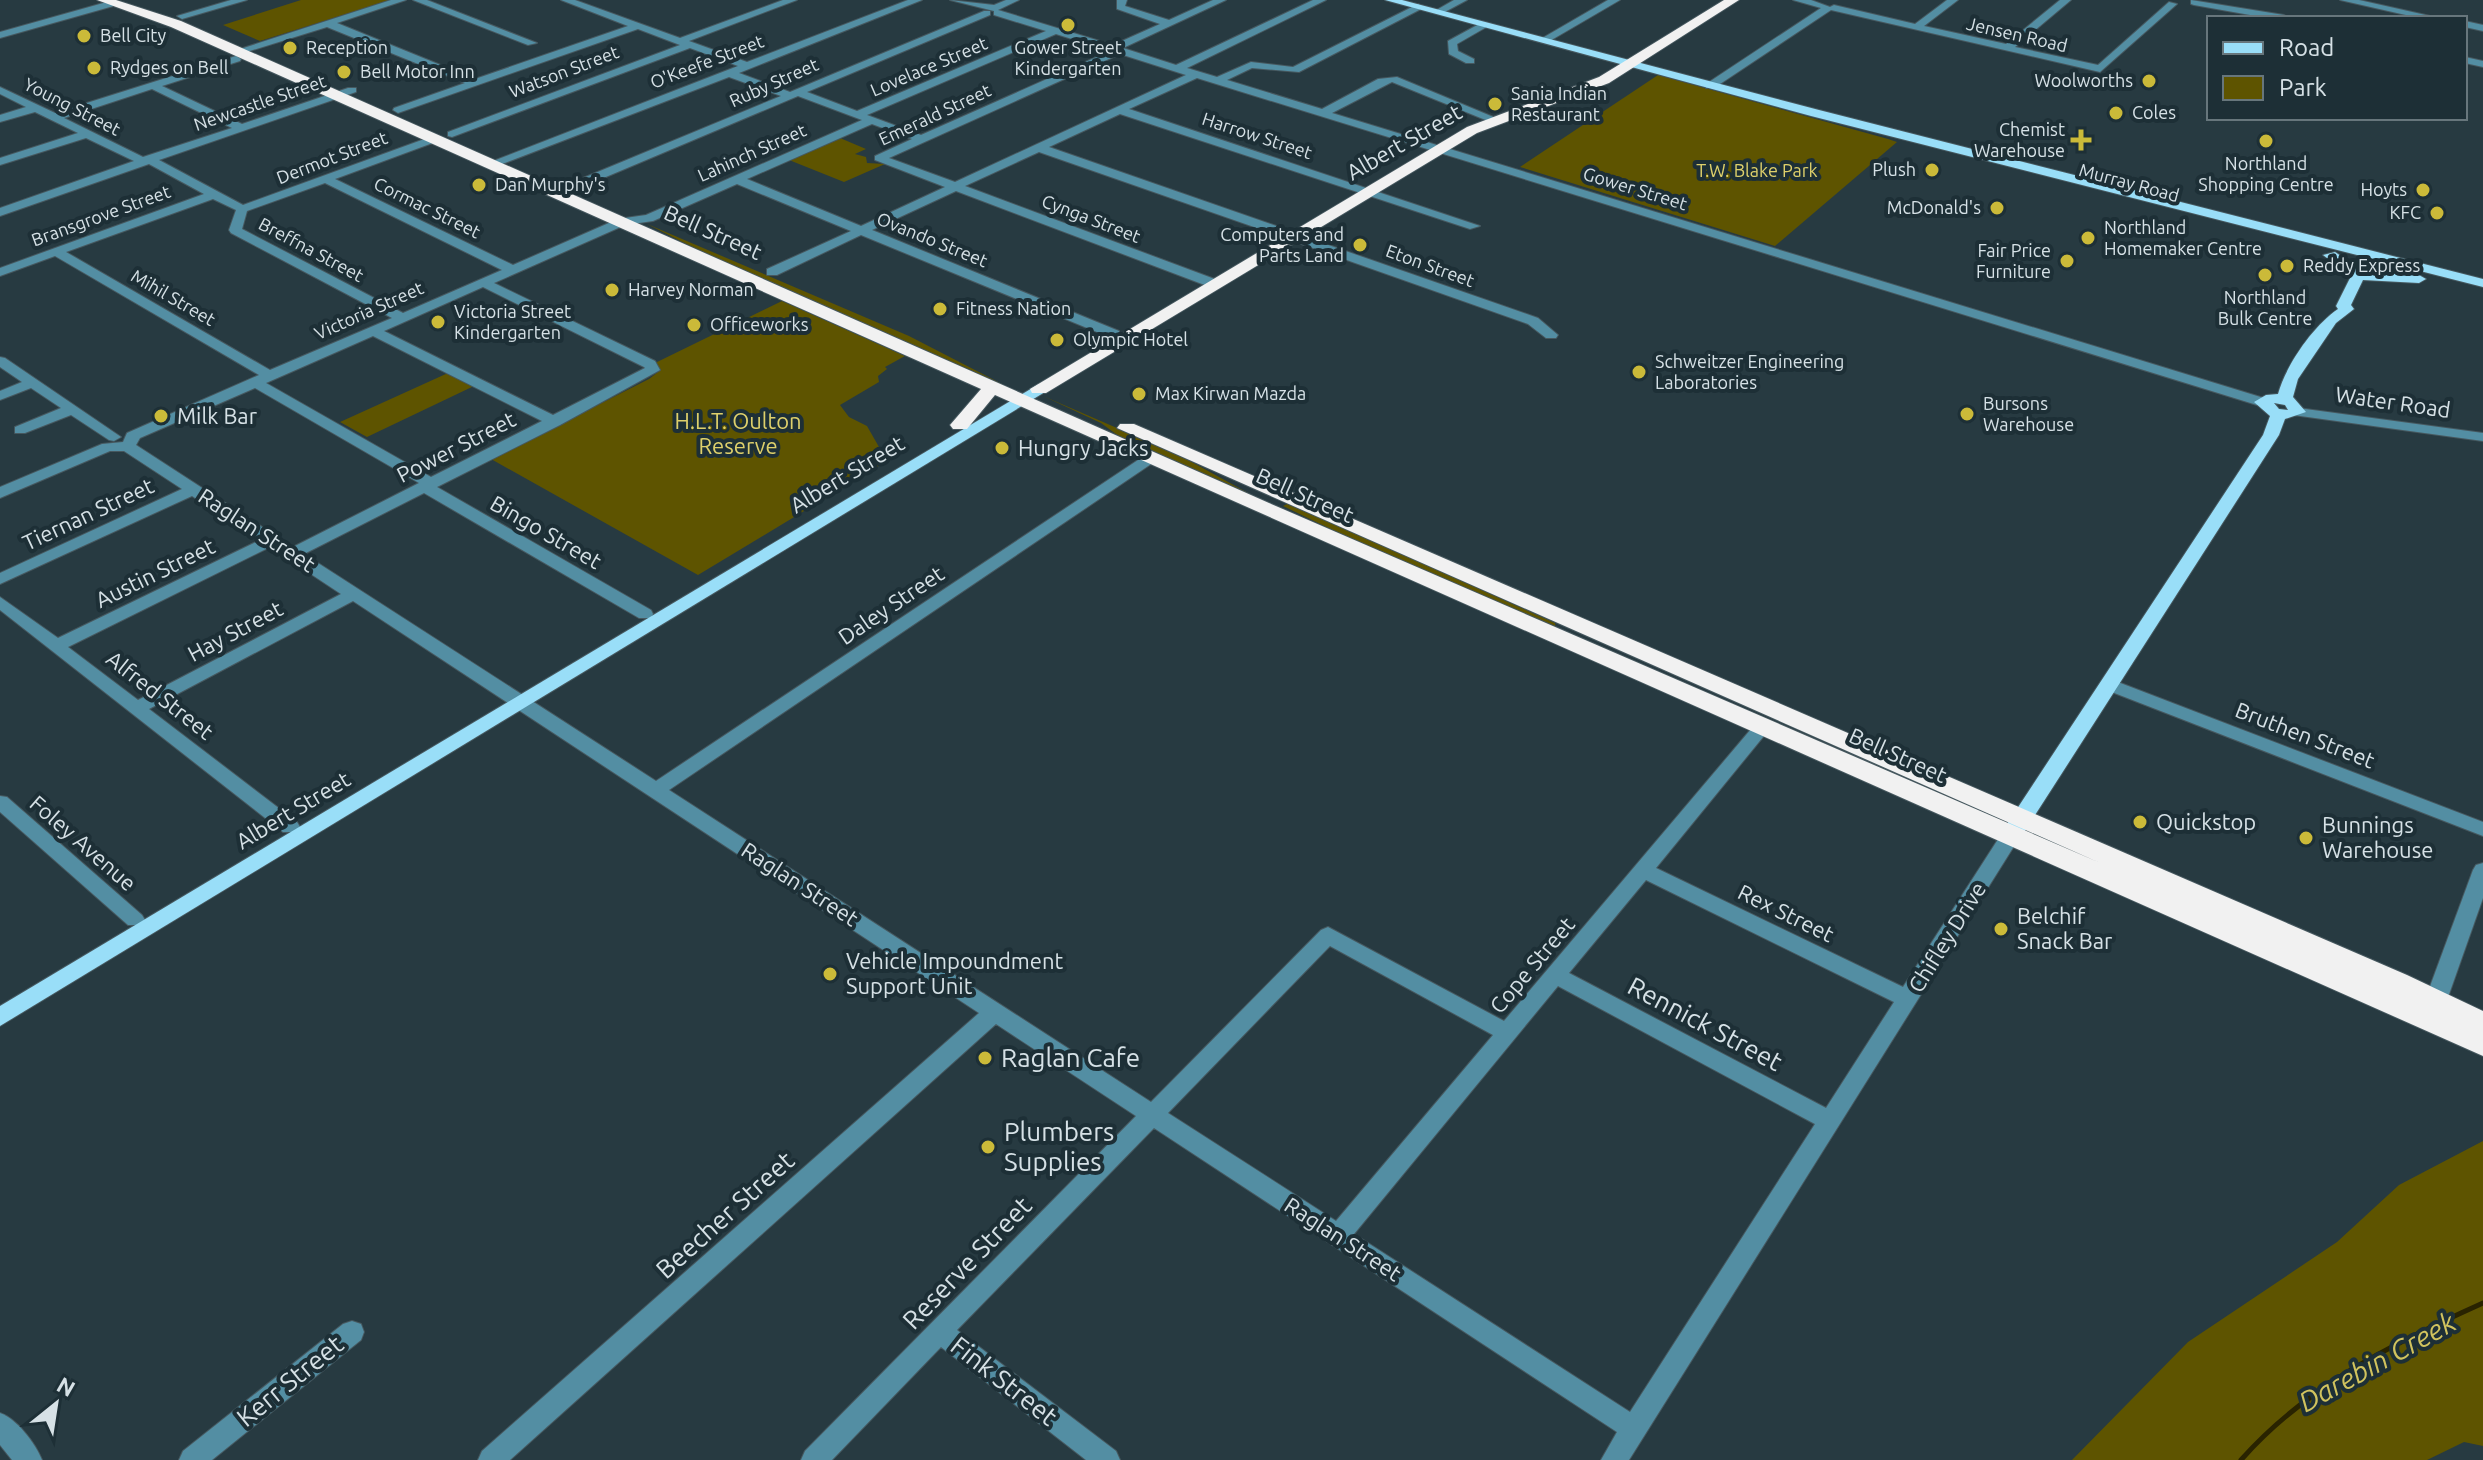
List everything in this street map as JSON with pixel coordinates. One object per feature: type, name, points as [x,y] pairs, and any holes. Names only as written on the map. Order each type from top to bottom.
[{"type":"highway","name":"Bell Street","points":[[111,1],[137,0],[185,17],[920,337],[1018,391],[1152,457],[1270,500]]},
{"type":"highway","name":"Albert Street","points":[[1685,26],[1720,0]]},
{"type":"highway","name":"Albert Street","points":[[1018,391],[1436,148],[1494,119],[1580,86],[1733,0]]},
{"type":"highway","name":"Bell Street","points":[[111,1],[163,19],[236,55],[337,96],[926,358],[1018,391],[1699,687],[2017,827],[2483,1045]]},
{"type":"highway","points":[[920,337],[926,358]]},
{"type":"highway","points":[[960,425],[1018,391]]},
{"type":"highway","name":"Bell Street","points":[[1699,687],[1763,726],[2436,1000],[2483,1024]]},
{"type":"main road","name":"Murray Road","points":[[1390,0],[2019,168],[2365,265],[2483,283]]},
{"type":"main road","name":"Murray Road","points":[[2019,168],[2365,265],[2483,291]]},
{"type":"main road","name":"Chifley Drive","points":[[2017,827],[2271,435],[2290,379],[2339,311],[2365,265]]},
{"type":"main road","name":"Albert Street","points":[[0,1017],[516,698],[939,443],[1018,391]]},
{"type":"main road","points":[[2262,402],[2268,410],[2281,407],[2298,412]]},
{"type":"main road","name":"Albert Street","points":[[939,443],[960,425]]},
{"type":"main road","name":"Albert Street","points":[[617,637],[645,614],[694,591]]},
{"type":"main road","name":"Albert Street","points":[[0,1001],[290,827],[516,698]]},
{"type":"street","points":[[185,17],[242,0]]},
{"type":"street","points":[[54,117],[153,86],[252,47],[401,0]]},
{"type":"street","points":[[418,0],[532,43]]},
{"type":"street","points":[[591,8],[606,0]]},
{"type":"street","points":[[746,0],[770,8]]},
{"type":"street","name":"Watson Street","points":[[452,134],[792,0]]},
{"type":"street","name":"O'Keefe Street","points":[[492,165],[917,0]]},
{"type":"street","name":"Gower Street","points":[[955,0],[2262,402]]},
{"type":"street","name":"Ruby Street","points":[[575,186],[1014,0]]},
{"type":"street","points":[[1122,0],[1120,7],[1129,12],[1168,23]]},
{"type":"street","name":"Emerald Street","points":[[955,187],[879,158],[1221,0]]},
{"type":"street","points":[[1178,68],[1321,0]]},
{"type":"street","points":[[1438,12],[1462,0]]},
{"type":"street","points":[[1544,40],[1615,0]]},
{"type":"street","name":"Jensen Road","points":[[1798,0],[2100,69],[2172,4]]},
{"type":"street","points":[[1915,28],[1953,0]]},
{"type":"street","points":[[2006,49],[2066,0]]},
{"type":"street","points":[[2345,0],[2424,16]]},
{"type":"street","points":[[0,35],[111,1]]},
{"type":"street","points":[[568,1],[748,66]]},
{"type":"street","points":[[2190,1],[2275,16]]},
{"type":"street","points":[[2218,4],[2261,16]]},
{"type":"street","points":[[1710,86],[1831,6]]},
{"type":"street","points":[[1218,81],[1251,65],[1295,70],[1418,7]]},
{"type":"street","points":[[327,23],[475,83]]},
{"type":"street","points":[[1470,61],[1453,52],[1452,43],[1485,25]]},
{"type":"street","points":[[398,110],[638,26]]},
{"type":"street","name":"Lovelace Street","points":[[864,117],[1055,31]]},
{"type":"street","points":[[729,73],[922,139]]},
{"type":"street","points":[[772,272],[1042,149],[1196,74]]},
{"type":"street","points":[[1323,113],[1382,81],[1393,79],[1494,119]]},
{"type":"street","points":[[153,86],[242,128]]},
{"type":"street","name":"Young Street","points":[[0,90],[142,161]]},
{"type":"street","name":"Newcastle Street","points":[[0,212],[352,90]]},
{"type":"street","points":[[0,119],[35,108]]},
{"type":"street","name":"Harrow Street","points":[[1120,110],[1357,195],[1474,226]]},
{"type":"street","name":"Lahinch Street","points":[[622,222],[649,218],[864,117]]},
{"type":"street","points":[[0,162],[86,134]]},
{"type":"street","name":"Dermot Street","points":[[242,209],[434,139]]},
{"type":"street","name":"Eton Street","points":[[1042,149],[1533,321],[1551,335]]},
{"type":"street","name":"Breffna Street","points":[[142,161],[242,209],[235,230],[403,318]]},
{"type":"street","name":"Cormac Street","points":[[326,179],[513,270]]},
{"type":"street","name":"Ovando Street","points":[[736,179],[861,230],[1107,342]]},
{"type":"street","name":"Cynga Street","points":[[955,187],[1210,282]]},
{"type":"street","name":"Bransgrove Street","points":[[0,272],[215,194]]},
{"type":"street","name":"Victoria Street","points":[[0,493],[622,222]]},
{"type":"street","name":"Mihil Street","points":[[57,252],[429,485]]},
{"type":"street","name":"Power Street","points":[[293,553],[651,373],[653,366],[485,283]]},
{"type":"street","points":[[374,331],[555,422]]},
{"type":"street","name":"Raglan Street","points":[[0,361],[1634,1429]]},
{"type":"street","points":[[0,396],[32,383]]},
{"type":"street","points":[[20,430],[72,409]]},
{"type":"street","name":"Water Road","points":[[2298,412],[2483,437]]},
{"type":"street","name":"Daley Street","points":[[656,790],[1152,457]]},
{"type":"street","name":"Bingo Street","points":[[429,485],[645,614]]},
{"type":"street","name":"Tiernan Street","points":[[0,579],[194,489]]},
{"type":"street","name":"Austin Street","points":[[56,646],[272,540]]},
{"type":"street","name":"Hay Street","points":[[137,708],[355,593]]},
{"type":"street","name":"Alfred Street","points":[[0,602],[290,827]]},
{"type":"street","name":"Bruthen Street","points":[[2110,685],[2483,829]]},
{"type":"street","name":"Cope Street","points":[[1338,1236],[1763,726]]},
{"type":"street","name":"Foley Avenue","points":[[0,802],[135,920]]},
{"type":"street","name":"Chifley Drive","points":[[1614,1460],[2017,827]]},
{"type":"street","name":"Rex Street","points":[[1643,870],[1908,999]]},
{"type":"street","points":[[2436,1000],[2483,870]]},
{"type":"street","name":"Reserve Street","points":[[814,1460],[1328,935],[1507,1033]]},
{"type":"street","name":"Rennick Street","points":[[1555,975],[1830,1121]]},
{"type":"street","name":"Beecher Street","points":[[491,1460],[995,1012]]},
{"type":"street","name":"Fink Street","points":[[939,1331],[1107,1460]]},
{"type":"street","name":"Kerr Street","points":[[192,1460],[352,1332]]},
{"type":"street","points":[[2,1431],[29,1460]]},
{"type":"green space","points":[[301,0],[391,0],[260,41],[223,25]]},
{"type":"green space","name":"T.W. Blake Park","points":[[1658,75],[1897,142],[1775,246],[1520,167]]},
{"type":"green space","points":[[840,138],[866,149],[855,154],[866,157],[867,163],[885,164],[844,182],[789,160]]},
{"type":"green space","points":[[647,224],[909,336],[1004,385],[706,254]]},
{"type":"green space","name":"H.L.T. Oulton Reserve","points":[[782,301],[905,356],[885,367],[887,369],[878,376],[879,382],[840,405],[849,417],[867,426],[887,461],[698,575],[491,459],[649,379],[658,372],[655,363]]},
{"type":"green space","points":[[448,373],[474,386],[367,437],[340,422]]},
{"type":"green space","points":[[1043,396],[1177,454],[1261,500],[1120,437],[1101,423]]},
{"type":"green space","points":[[1289,503],[1555,623],[1556,629],[1374,550],[1283,506]]},
{"type":"green space","points":[[2483,1141],[2483,1446],[2464,1442],[2427,1460],[2072,1460],[2188,1342],[2337,1242],[2399,1185]]},
{"type":"waterway","name":"Darebin Creek","points":[[2241,1460],[2266,1434],[2323,1388],[2384,1351],[2483,1303]]},
{"type":"place","name":"Gower Street Kindergarten","points":[[1068,25]]},
{"type":"place","name":"Bell City","points":[[84,36]]},
{"type":"place","name":"Reception","points":[[290,48]]},
{"type":"place","name":"Rydges on Bell","points":[[94,68]]},
{"type":"place","name":"Bell Motor Inn","points":[[344,72]]},
{"type":"place","name":"Woolworths","points":[[2149,81]]},
{"type":"place","name":"Sania Indian Restaurant","points":[[1495,104]]},
{"type":"place","name":"Coles","points":[[2116,113]]},
{"type":"place","name":"Chemist Warehouse","points":[[2081,140]]},
{"type":"place","name":"Northland Shopping Centre","points":[[2266,141]]},
{"type":"place","name":"Plush","points":[[1932,170]]},
{"type":"place","name":"Dan Murphy's","points":[[479,185]]},
{"type":"place","name":"Hoyts","points":[[2423,190]]},
{"type":"place","name":"McDonald's","points":[[1997,208]]},
{"type":"place","name":"KFC","points":[[2437,213]]},
{"type":"place","name":"Northland Homemaker Centre","points":[[2088,238]]},
{"type":"place","name":"Computers and Parts Land","points":[[1360,245]]},
{"type":"place","name":"Fair Price Furniture","points":[[2067,261]]},
{"type":"place","name":"Reddy Express","points":[[2287,266]]},
{"type":"place","name":"Northland Bulk Centre","points":[[2265,275]]},
{"type":"place","name":"Harvey Norman","points":[[612,290]]},
{"type":"place","name":"Fitness Nation","points":[[940,309]]},
{"type":"place","name":"Victoria Street Kindergarten","points":[[438,322]]},
{"type":"place","name":"Officeworks","points":[[694,325]]},
{"type":"place","name":"Olympic Hotel","points":[[1057,340]]},
{"type":"place","name":"Schweitzer Engineering Laboratories","points":[[1639,372]]},
{"type":"place","name":"Max Kirwan Mazda","points":[[1139,394]]},
{"type":"place","name":"Bursons Warehouse","points":[[1967,414]]},
{"type":"place","name":"Milk Bar","points":[[161,416]]},
{"type":"place","name":"Hungry Jacks","points":[[1002,448]]},
{"type":"place","name":"Quickstop","points":[[2140,822]]},
{"type":"place","name":"Bunnings Warehouse","points":[[2306,838]]},
{"type":"place","name":"Belchif Snack Bar","points":[[2001,929]]},
{"type":"place","name":"Vehicle Impoundment Support Unit","points":[[830,974]]},
{"type":"place","name":"Raglan Cafe","points":[[985,1058]]},
{"type":"place","name":"Plumbers Supplies","points":[[988,1147]]}]
